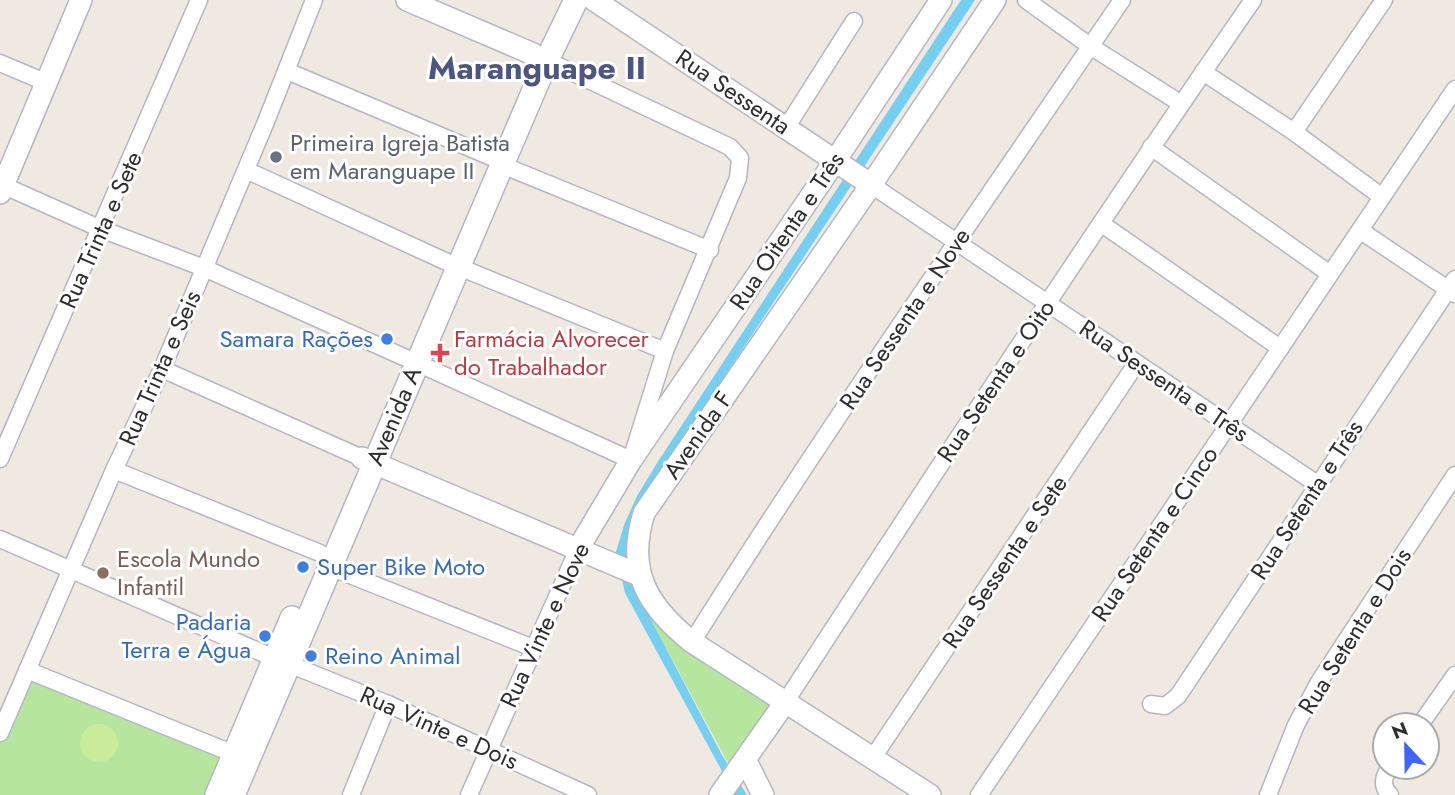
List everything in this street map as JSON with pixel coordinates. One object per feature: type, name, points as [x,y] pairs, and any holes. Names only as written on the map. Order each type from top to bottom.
[{"type":"main road","name":"Avenida A","points":[[233,795],[282,661],[540,57],[558,0]]},
{"type":"main road","name":"Avenida A","points":[[540,57],[576,0]]},
{"type":"main road","name":"Avenida A","points":[[217,795],[233,754],[282,661]]},
{"type":"street","points":[[81,0],[1,187],[204,268],[631,460],[665,351],[710,250],[738,178],[741,164],[738,153],[430,4],[407,0]]},
{"type":"street","name":"Rua Trinta e Sete","points":[[0,459],[199,0]]},
{"type":"street","name":"Rua Trinta e Seis","points":[[0,733],[114,470],[162,369],[314,0]]},
{"type":"street","name":"Rua Sessenta","points":[[594,0],[869,184]]},
{"type":"street","name":"Rua Oitenta e Três","points":[[631,460],[839,163],[941,0]]},
{"type":"street","name":"Avenida F","points":[[930,795],[692,642],[661,615],[647,594],[635,573],[636,553],[644,513],[995,0]]},
{"type":"street","points":[[1026,0],[1090,46],[1180,103]]},
{"type":"street","name":"Rua Sessenta e Nove","points":[[692,642],[752,547],[956,242],[1122,0]]},
{"type":"street","name":"Rua Setenta e Oito","points":[[724,791],[1180,103],[1253,0]]},
{"type":"street","points":[[1294,132],[1384,0]]},
{"type":"street","points":[[786,128],[855,21]]},
{"type":"street","points":[[0,63],[46,82]]},
{"type":"street","points":[[287,71],[710,250]]},
{"type":"street","points":[[1203,72],[1294,132],[1382,197]]},
{"type":"street","name":"Rua Setenta e Cinco","points":[[979,795],[1455,89]]},
{"type":"street","points":[[1151,147],[1330,274]]},
{"type":"street","points":[[246,170],[453,265],[665,351]]},
{"type":"street","name":"Rua Sessenta e Três","points":[[869,184],[1317,484]]},
{"type":"street","points":[[1102,224],[1280,348]]},
{"type":"street","points":[[1361,231],[1453,287]]},
{"type":"street","name":"Rua Setenta e Três","points":[[1151,704],[1165,706],[1178,696],[1317,484],[1453,287]]},
{"type":"street","name":"Rua Sessenta e Sete","points":[[872,759],[1136,364]]},
{"type":"street","points":[[162,369],[368,461],[635,573]]},
{"type":"street","name":"Rua Vinte e Nove","points":[[469,795],[578,549],[631,460]]},
{"type":"street","points":[[114,470],[533,648]]},
{"type":"street","name":"Rua Setenta e Dois","points":[[1268,795],[1296,725],[1319,682],[1455,475]]},
{"type":"street","name":"Rua Vinte e Dois","points":[[0,539],[388,704],[587,795]]},
{"type":"street","points":[[27,670],[233,754]]},
{"type":"street","points":[[1430,711],[1455,675]]},
{"type":"street","points":[[351,795],[388,704]]},
{"type":"street","points":[[745,763],[763,795]]},
{"type":"green space","points":[[644,607],[780,703],[733,772]]},
{"type":"green space","points":[[30,670],[235,758],[219,795],[0,795],[0,739]]},
{"type":"green space","points":[[99,724],[112,730],[118,743],[112,756],[99,762],[86,756],[80,743],[86,730]]},
{"type":"water","points":[[961,0],[975,0],[660,473],[633,522],[629,535],[626,562],[628,576],[722,755],[747,795],[735,795],[625,593],[616,552],[637,496],[657,463]]},
{"type":"place","name":"Primeira Igreja Batista em Maranguape II","points":[[276,157]]},
{"type":"place","name":"Samara Rações","points":[[387,339]]},
{"type":"place","name":"Farmácia Alvorecer do Trabalhador","points":[[440,353]]},
{"type":"place","name":"Super Bike Moto","points":[[303,567]]},
{"type":"place","name":"Escola Mundo Infantil","points":[[103,573]]},
{"type":"place","name":"Padaria Terra e Água","points":[[265,636]]},
{"type":"place","name":"Reino Animal","points":[[311,656]]},
{"type":"district","name":"Maranguape II","points":[[537,68]]}]
